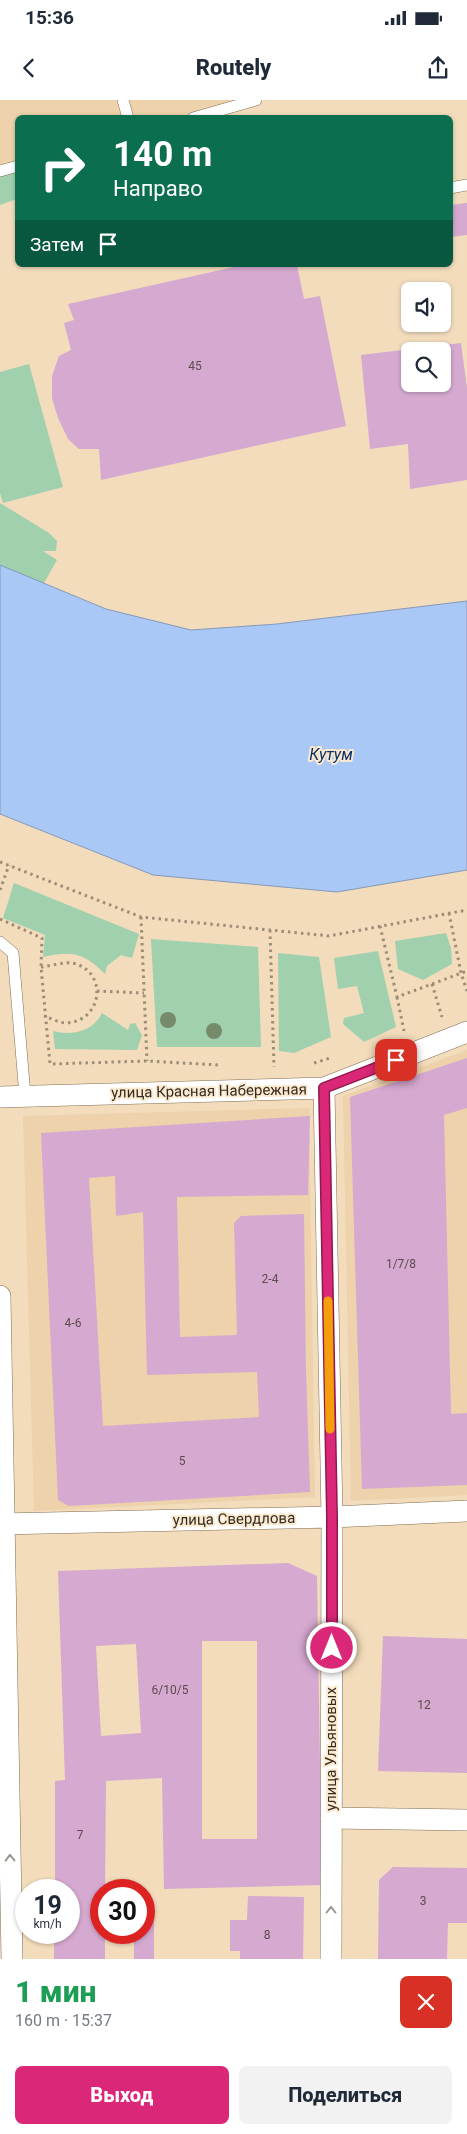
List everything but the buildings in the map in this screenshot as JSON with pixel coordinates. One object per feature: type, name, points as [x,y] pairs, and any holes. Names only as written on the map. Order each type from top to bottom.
[{"type":"street","name":"улица Красная Набережная","points":[[0,1097],[324,1088],[467,1032]]},
{"type":"street","name":"улица Ульяновых","points":[[324,1088],[332,1517],[331,1959]]},
{"type":"street","points":[[0,1296],[2,1524],[12,1959]]},
{"type":"street","name":"улица Свердлова","points":[[2,1524],[332,1517],[467,1511]]},
{"type":"street","points":[[331,1818],[467,1820]]},
{"type":"lane","points":[[124,100],[127,115]]},
{"type":"lane","points":[[204,115],[256,100]]},
{"type":"lane","points":[[0,171],[15,167]]},
{"type":"lane","points":[[453,187],[467,185]]},
{"type":"lane","points":[[0,942],[14,953],[25,1096]]},
{"type":"path","points":[[0,862],[141,917],[329,936],[467,910]]},
{"type":"path","points":[[0,890],[9,865]]},
{"type":"path","points":[[449,913],[461,973],[467,991]]},
{"type":"path","points":[[141,917],[147,1061]]},
{"type":"path","points":[[0,919],[42,938],[41,967],[44,1016],[50,1064],[147,1061],[225,1065]]},
{"type":"path","points":[[380,926],[405,1035]]},
{"type":"path","points":[[270,930],[274,1068]]},
{"type":"path","points":[[41,967],[71,963],[86,969],[95,981],[98,997],[92,1011],[80,1021],[64,1023],[44,1016]]},
{"type":"path","points":[[397,997],[467,971]]},
{"type":"path","points":[[432,984],[443,1020]]},
{"type":"path","points":[[97,991],[144,993]]},
{"type":"path","points":[[312,1063],[337,1055]]},
{"type":"path","points":[[264,1067],[281,1068]]},
{"type":"shaded area","points":[[0,100],[247,100],[192,115],[15,115],[15,166],[0,170]]},
{"type":"shaded area","points":[[467,1050],[467,1495],[351,1501],[343,1096]]},
{"type":"shaded area","points":[[309,1108],[315,1497],[34,1511],[23,1116]]},
{"type":"green space","points":[[15,167],[15,200],[0,205],[0,171]]},
{"type":"green space","points":[[29,364],[63,487],[3,503],[0,493],[0,372]]},
{"type":"green space","points":[[0,503],[49,533],[57,541],[56,551],[43,551],[57,560],[44,583],[0,626]]},
{"type":"green space","points":[[14,883],[139,934],[132,958],[121,955],[107,966],[105,974],[90,961],[77,955],[62,954],[43,957],[45,935],[3,918]]},
{"type":"green space","points":[[446,933],[451,948],[452,964],[423,980],[398,969],[395,941]]},
{"type":"green space","points":[[151,939],[258,947],[261,1047],[157,1047]]},
{"type":"green space","points":[[378,951],[396,1027],[364,1042],[343,1024],[344,1018],[364,1013],[357,986],[338,989],[334,958]]},
{"type":"green space","points":[[278,953],[319,957],[331,1037],[294,1053],[279,1051]]},
{"type":"green space","points":[[102,1013],[128,1030],[130,1024],[135,1023],[142,1035],[137,1050],[55,1049],[53,1031],[74,1033],[81,1031],[93,1025]]},
{"type":"water","name":"Кутум","points":[[0,565],[106,609],[191,630],[277,624],[467,601],[467,870],[337,892],[153,875],[0,814]]},
{"type":"slow traffic","points":[[328,1301],[330,1429]]},
{"type":"route","points":[[332,1648],[332,1517],[324,1088],[396,1060]]}]
